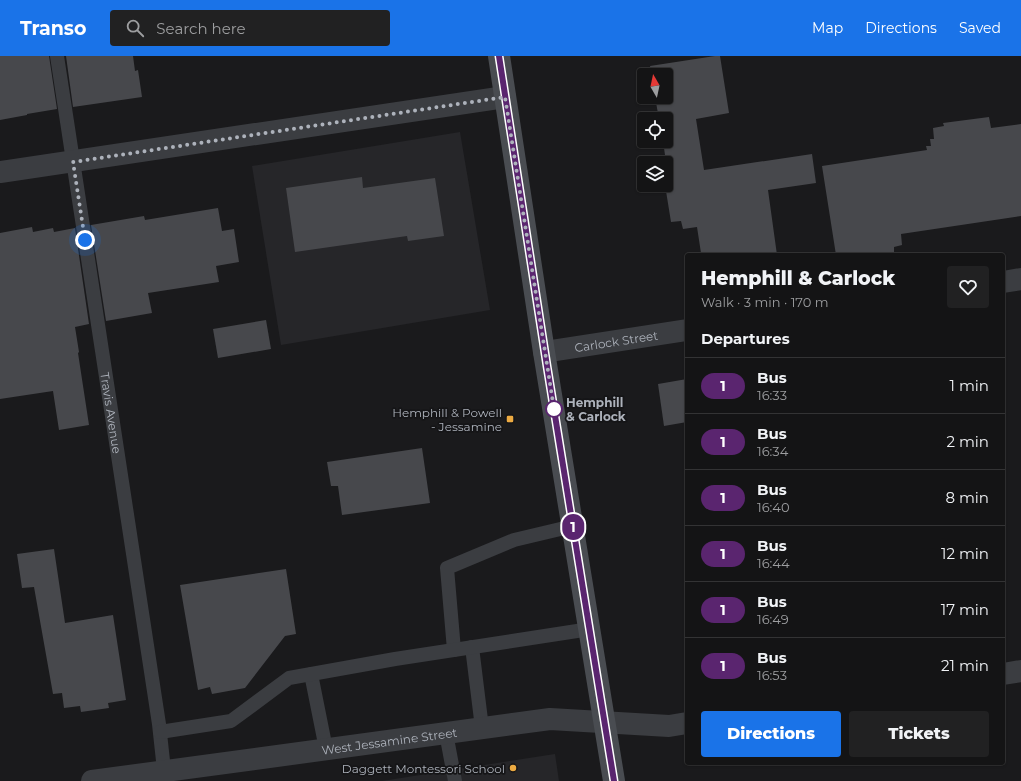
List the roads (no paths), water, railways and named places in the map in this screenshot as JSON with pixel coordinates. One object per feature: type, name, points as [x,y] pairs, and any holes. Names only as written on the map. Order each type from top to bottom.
[{"type":"main road","points":[[499,56],[544,352],[614,781]]},
{"type":"street","points":[[0,172],[505,97]]},
{"type":"street","points":[[1005,282],[1021,279]]},
{"type":"street","name":"Carlock Street","points":[[544,352],[685,330]]},
{"type":"street","points":[[1005,674],[1021,671]]},
{"type":"street","name":"West Jessamine Street","points":[[92,781],[164,770],[550,719],[669,726],[685,723]]},
{"type":"lane","name":"Travis Avenue","points":[[57,56],[160,732],[164,770]]},
{"type":"lane","points":[[454,650],[447,568],[514,540],[573,526]]},
{"type":"lane","points":[[160,732],[231,721],[289,678],[395,659],[590,629]]},
{"type":"lane","points":[[472,647],[482,728]]},
{"type":"lane","points":[[311,674],[326,749]]},
{"type":"lane","points":[[446,733],[455,781]]},
{"type":"place","name":"Hemphill & Carlock","points":[[554,409]]},
{"type":"place","name":"Hemphill & Powell - Jessamine","points":[[510,419]]},
{"type":"place","name":"Daggett Montessori School","points":[[513,768]]}]
